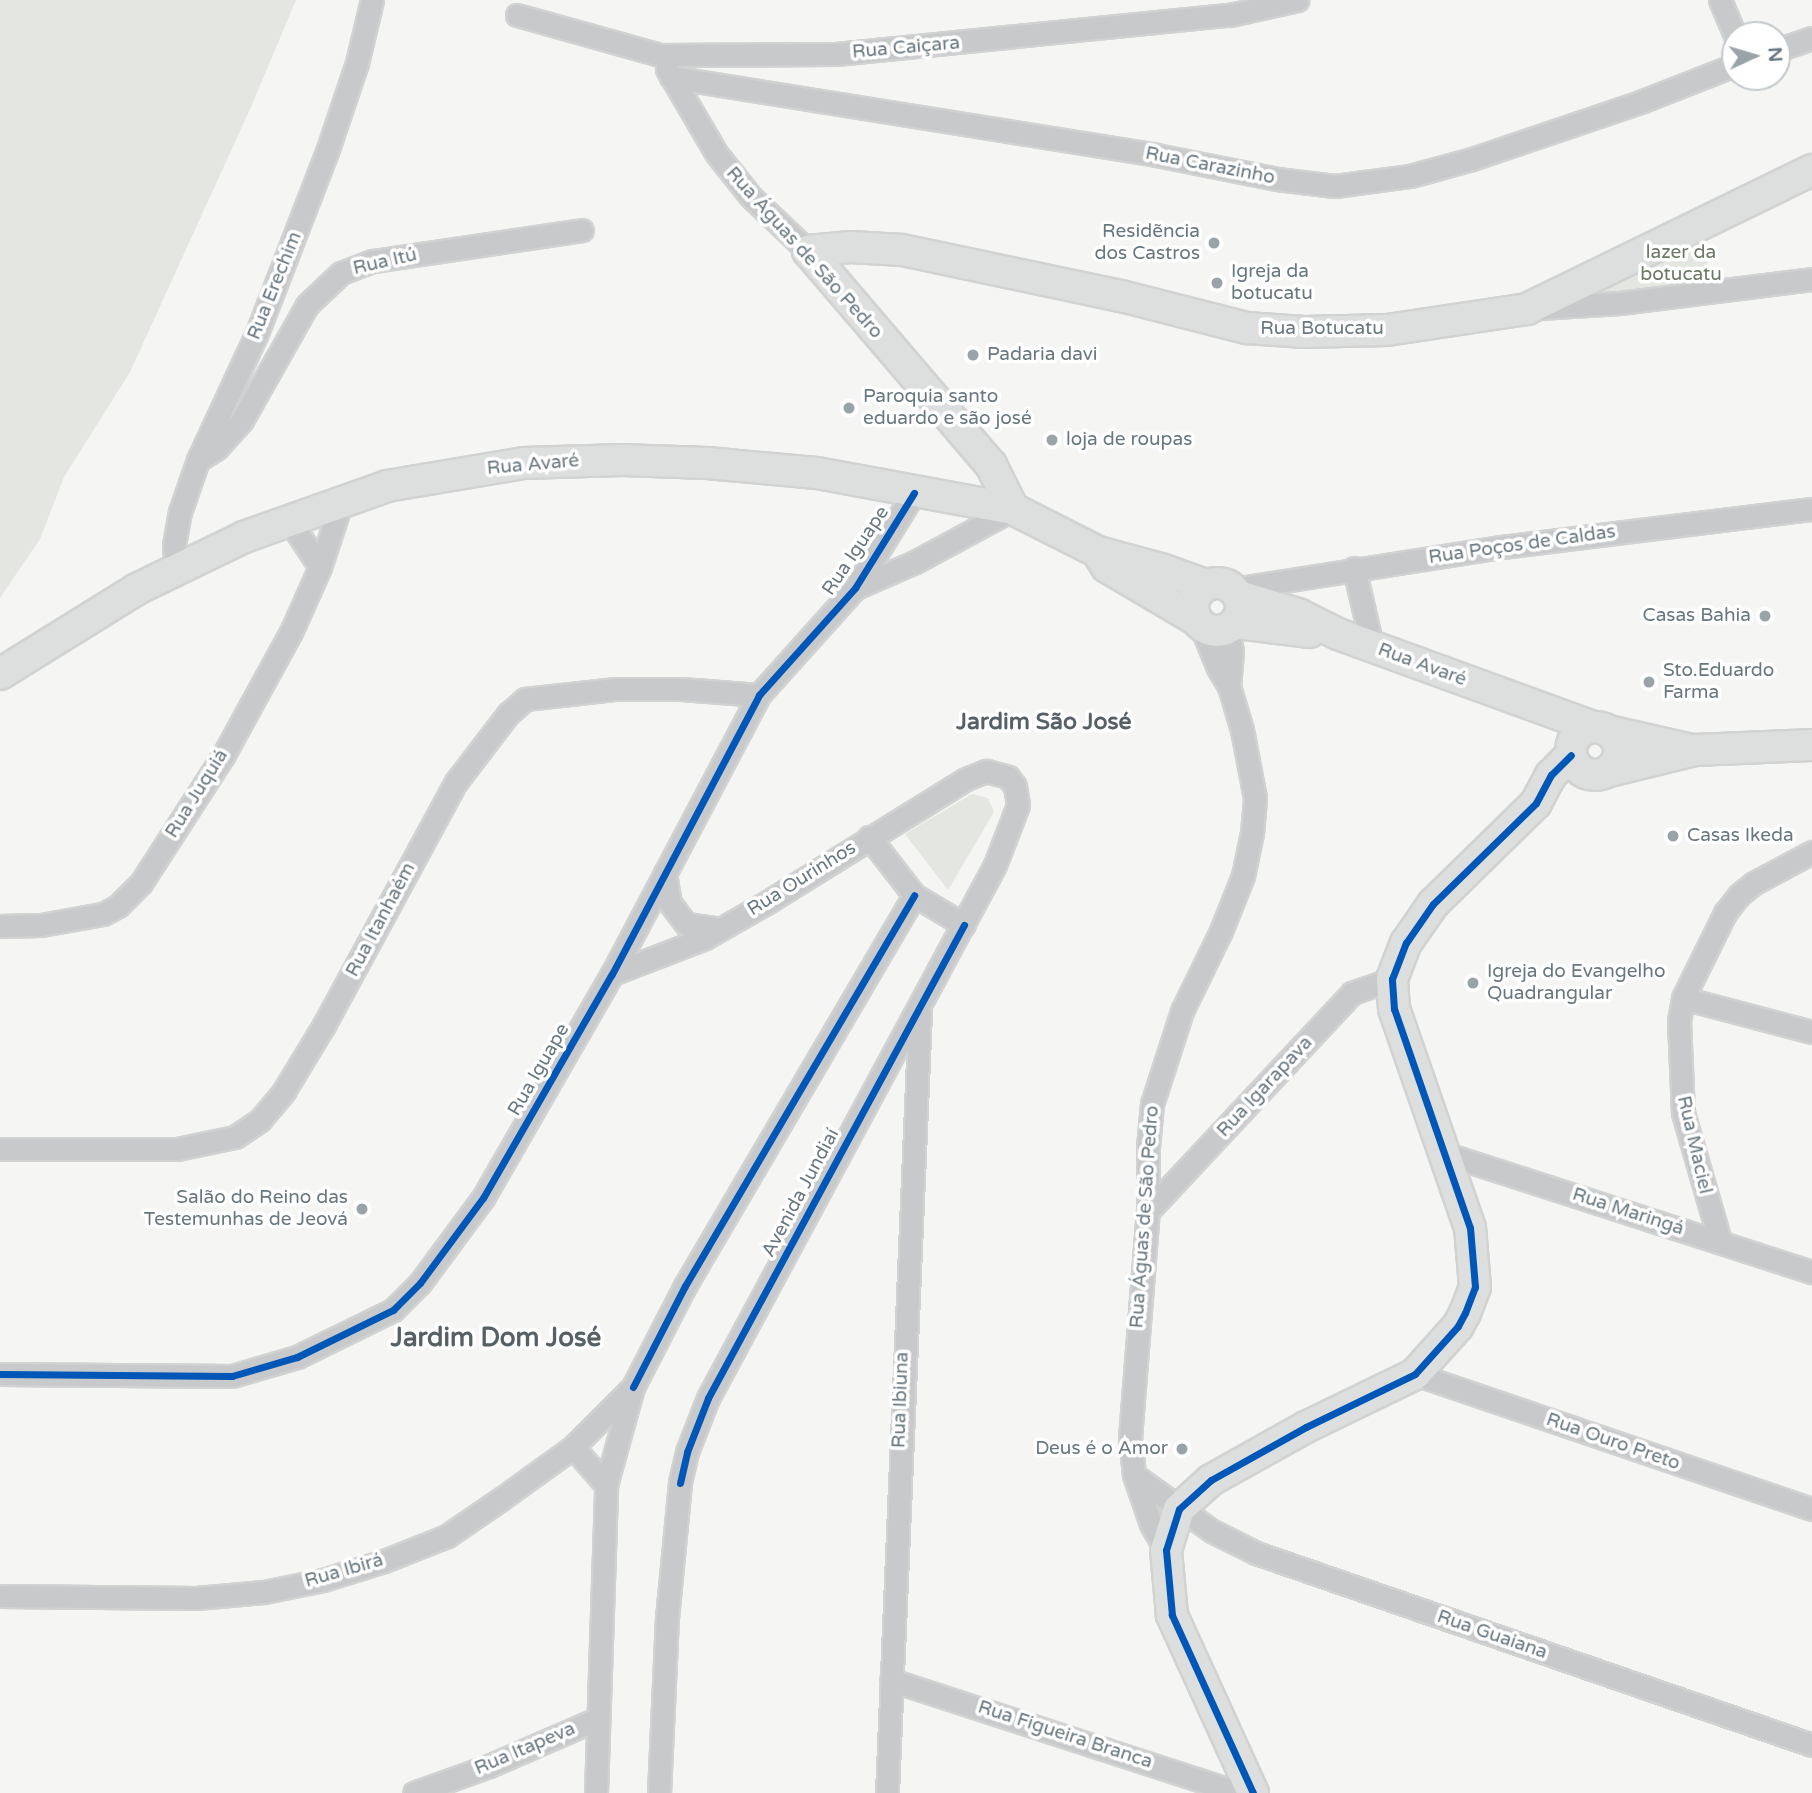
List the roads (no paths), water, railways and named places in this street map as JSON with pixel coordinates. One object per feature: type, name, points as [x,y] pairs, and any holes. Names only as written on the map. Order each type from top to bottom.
[{"type":"main road","name":"Rua Botucatu","points":[[808,251],[851,247],[902,250],[1259,329],[1304,332],[1387,330],[1527,309],[1615,263],[1812,170]]},
{"type":"main road","name":"Rua Águas de São Pedro","points":[[808,251],[990,465],[1013,509]]},
{"type":"main road","name":"Rua Avaré","points":[[0,674],[137,589],[176,569],[244,537],[387,486],[524,463],[570,460],[759,467],[817,473],[914,493],[1013,509],[1098,552],[1161,569],[1220,610],[1298,614],[1338,634],[1543,710],[1566,714],[1601,729],[1695,750]]},
{"type":"main road","name":"Rua Avaré","points":[[1507,696],[1571,751]]},
{"type":"main road","points":[[1253,1793],[1172,1615],[1166,1560],[1179,1509],[1211,1480],[1306,1427],[1415,1374],[1458,1326],[1475,1287],[1470,1228],[1394,1009],[1392,979],[1406,943],[1433,904],[1536,803],[1551,775],[1571,751],[1579,733],[1601,729],[1614,736],[1620,751],[1619,759],[1602,774]]},
{"type":"main road","points":[[1536,803],[1602,774],[1695,750],[1812,745]]},
{"type":"main road","points":[[1571,751],[1578,770],[1602,774]]},
{"type":"street","name":"Rua Erechim","points":[[176,569],[174,545],[180,512],[198,460],[257,333],[308,201],[357,63],[372,0]]},
{"type":"street","name":"Rua Caiçara","points":[[517,15],[660,55],[836,54],[1230,15],[1297,0]]},
{"type":"street","points":[[1720,0],[1729,21]]},
{"type":"street","points":[[1791,45],[1812,38]]},
{"type":"street","name":"Rua Águas de São Pedro","points":[[660,55],[725,164],[751,197],[808,251]]},
{"type":"street","name":"Rua Carazinho","points":[[671,77],[1156,155],[1277,179],[1335,186],[1410,176],[1472,159],[1643,101],[1721,70]]},
{"type":"street","name":"Rua Itú","points":[[198,460],[217,448],[242,420],[307,305],[341,272],[373,261],[582,230]]},
{"type":"street","points":[[1527,309],[1620,303],[1812,279]]},
{"type":"street","name":"Rua Iguape","points":[[0,1374],[232,1376],[297,1357],[393,1311],[421,1283],[483,1198],[612,974],[759,695],[855,587],[914,493]]},
{"type":"street","name":"Rua Juquiá","points":[[0,926],[41,926],[103,914],[118,906],[141,883],[223,756],[292,630],[320,567],[341,503]]},
{"type":"street","name":"Rua Iguape","points":[[855,587],[915,562],[1013,509]]},
{"type":"street","name":"Rua Poços de Caldas","points":[[1220,610],[1354,568],[1647,528],[1812,509]]},
{"type":"street","points":[[289,520],[320,567]]},
{"type":"street","points":[[1354,568],[1372,646]]},
{"type":"street","name":"Rua Águas de São Pedro","points":[[1166,1560],[1134,1475],[1130,1438],[1148,1211],[1152,1104],[1163,1063],[1182,1011],[1221,931],[1243,876],[1252,833],[1255,798],[1251,769],[1229,685],[1218,668],[1220,610]]},
{"type":"street","name":"Rua Itanhaém","points":[[0,1149],[177,1149],[235,1137],[260,1120],[284,1091],[324,1025],[456,782],[500,723],[525,699],[616,689],[681,689],[759,695]]},
{"type":"street","name":"Rua Ourinhos","points":[[612,974],[721,929],[944,792],[986,771]]},
{"type":"street","name":"Avenida Jundiaí","points":[[659,1793],[667,1617],[680,1483],[687,1452],[708,1398],[995,865],[1018,805],[1015,786],[1008,777],[986,771]]},
{"type":"street","points":[[869,837],[914,895],[964,925]]},
{"type":"street","name":"Rua Maciel","points":[[1720,1241],[1683,1113],[1679,1021],[1683,998],[1725,913],[1739,895],[1754,883],[1812,852]]},
{"type":"street","points":[[665,873],[670,903],[686,923],[721,929]]},
{"type":"street","points":[[596,1793],[597,1719],[604,1621],[606,1485],[633,1387],[685,1286],[914,895]]},
{"type":"street","name":"Rua Igarapava","points":[[1148,1211],[1352,993],[1392,979]]},
{"type":"street","points":[[1683,998],[1812,1032]]},
{"type":"street","name":"Rua Ibiuna","points":[[887,1793],[920,1006]]},
{"type":"street","name":"Rua Maringá","points":[[1443,1153],[1812,1272]]},
{"type":"street","name":"Rua Ouro Preto","points":[[1415,1374],[1812,1509]]},
{"type":"street","name":"Rua Ibirá","points":[[0,1596],[195,1598],[264,1592],[323,1580],[384,1561],[447,1536],[573,1447],[633,1387]]},
{"type":"street","points":[[573,1447],[606,1485]]},
{"type":"street","points":[[1134,1475],[1179,1509]]},
{"type":"street","name":"Rua Guaiana","points":[[1179,1509],[1212,1531],[1256,1553],[1812,1745]]},
{"type":"street","name":"Rua Figueira Branca","points":[[891,1680],[1238,1793]]},
{"type":"street","name":"Rua Itapeva","points":[[414,1793],[489,1766],[597,1719]]},
{"type":"place","name":"Residẽncia dos Castros","points":[[1214,243]]},
{"type":"place","name":"Igreja da botucatu","points":[[1217,283]]},
{"type":"place","name":"Padaria davi","points":[[973,355]]},
{"type":"place","name":"Paroquia santo eduardo e são josé","points":[[849,408]]},
{"type":"place","name":"loja de roupas","points":[[1052,440]]},
{"type":"place","name":"Casas Bahia","points":[[1765,616]]},
{"type":"place","name":"Sto.Eduardo Farma","points":[[1649,682]]},
{"type":"place","name":"Casas Ikeda","points":[[1673,836]]},
{"type":"place","name":"Igreja do Evangelho Quadrangular","points":[[1473,983]]},
{"type":"place","name":"Salão do Reino das Testemunhas de Jeová","points":[[362,1209]]},
{"type":"place","name":"Deus é o Amor","points":[[1182,1449]]},
{"type":"district","name":"Jardim São José","points":[[1044,722]]},
{"type":"district","name":"Jardim Dom José","points":[[496,1338]]},
{"type":"park label","name":"lazer da botucatu","points":[[1681,264]]}]
